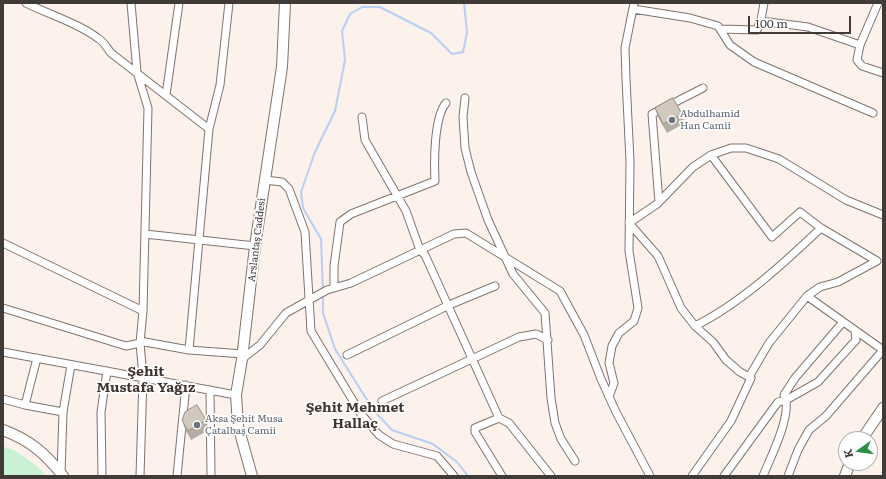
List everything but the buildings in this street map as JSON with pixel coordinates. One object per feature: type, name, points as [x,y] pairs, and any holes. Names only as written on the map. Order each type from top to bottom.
[{"type":"main road","name":"Arslantaş Caddesi","points":[[252,476],[238,426],[236,395],[243,357],[255,246],[282,67],[285,3]]},
{"type":"main road","points":[[867,431],[883,408]]},
{"type":"main road","points":[[3,430],[23,439],[38,449],[48,457],[62,475]]},
{"type":"street","points":[[26,3],[100,39],[111,53],[209,129]]},
{"type":"street","points":[[131,3],[137,72],[148,108],[143,311],[140,343],[143,377],[140,476]]},
{"type":"street","points":[[166,95],[179,3]]},
{"type":"street","points":[[189,350],[209,129],[220,85],[229,3]]},
{"type":"street","points":[[720,29],[757,30],[761,21],[764,3]]},
{"type":"street","points":[[878,3],[860,44],[857,60],[862,66],[883,73]]},
{"type":"street","points":[[609,397],[614,383],[609,363],[612,346],[619,333],[634,321],[638,308],[629,251],[630,160],[625,48],[633,6],[690,18],[718,26],[730,45],[754,62],[874,113]]},
{"type":"street","points":[[761,21],[808,27],[860,44]]},
{"type":"street","points":[[659,202],[652,114],[703,88]]},
{"type":"street","points":[[465,98],[463,117],[467,154],[486,213],[513,274],[545,313],[551,398],[555,423],[561,439],[575,461]]},
{"type":"street","points":[[331,289],[340,222],[352,214],[435,181],[436,140],[440,109],[446,103]]},
{"type":"street","points":[[362,117],[365,140],[406,211],[420,250],[425,255],[449,305],[472,360],[499,418],[509,423],[551,476]]},
{"type":"street","points":[[629,223],[659,202],[694,167],[711,155],[731,148],[746,148],[772,157],[846,200],[883,215]]},
{"type":"street","points":[[692,476],[731,421],[751,378],[749,377],[769,343],[807,296],[820,287],[838,282],[877,261],[821,228],[800,212],[772,237],[711,155]]},
{"type":"street","points":[[265,180],[282,182],[289,189],[305,232],[312,331],[360,414],[379,435],[393,444],[437,456],[454,476]]},
{"type":"street","points":[[629,223],[658,256],[681,308],[695,326],[713,342],[726,360],[749,377]]},
{"type":"street","points":[[695,326],[713,317],[771,273],[821,228]]},
{"type":"street","points":[[3,308],[27,317],[126,346],[145,342],[189,350],[243,357],[260,345],[286,314],[311,300],[331,289],[351,283],[454,234],[466,233],[504,254],[560,291],[584,335],[609,397],[650,476]]},
{"type":"street","points":[[145,234],[255,246]]},
{"type":"street","points":[[3,243],[143,311]]},
{"type":"street","points":[[347,355],[449,305],[494,286]]},
{"type":"street","points":[[788,476],[798,450],[810,430],[826,416],[883,350],[807,296]]},
{"type":"street","points":[[763,476],[777,444],[787,408],[784,395],[795,378],[843,322]]},
{"type":"street","points":[[724,476],[778,402],[786,400],[818,382],[856,340],[855,331]]},
{"type":"street","points":[[382,401],[519,337],[536,334],[548,340]]},
{"type":"street","points":[[3,352],[236,395]]},
{"type":"street","points":[[25,405],[37,358]]},
{"type":"street","points":[[62,475],[64,412],[71,364]]},
{"type":"street","points":[[102,476],[101,412],[107,371]]},
{"type":"street","points":[[177,476],[186,385]]},
{"type":"street","points":[[210,390],[211,476]]},
{"type":"street","points":[[3,399],[25,405],[64,412]]},
{"type":"street","points":[[499,418],[475,428],[475,432],[502,476]]},
{"type":"green space","points":[[3,447],[14,450],[26,458],[46,476],[3,476]]},
{"type":"waterway","points":[[323,290],[321,239],[303,208],[301,192],[315,152],[335,111],[345,60],[342,31],[350,14],[362,7],[380,7],[431,33],[452,54],[463,52],[467,32],[464,3]]},
{"type":"waterway","points":[[323,294],[323,313],[335,349],[374,411],[392,430],[433,444],[457,462],[468,476]]},
{"type":"place","name":"Abdulhamid Han Camii","points":[[672,120]]},
{"type":"place","name":"Aksa Şehit Musa Çatalbaş Camii","points":[[197,425]]},
{"type":"district","name":"Şehit Mustafa Yağız","points":[[146,380]]},
{"type":"district","name":"Şehit Mehmet Hallaç","points":[[355,416]]}]
